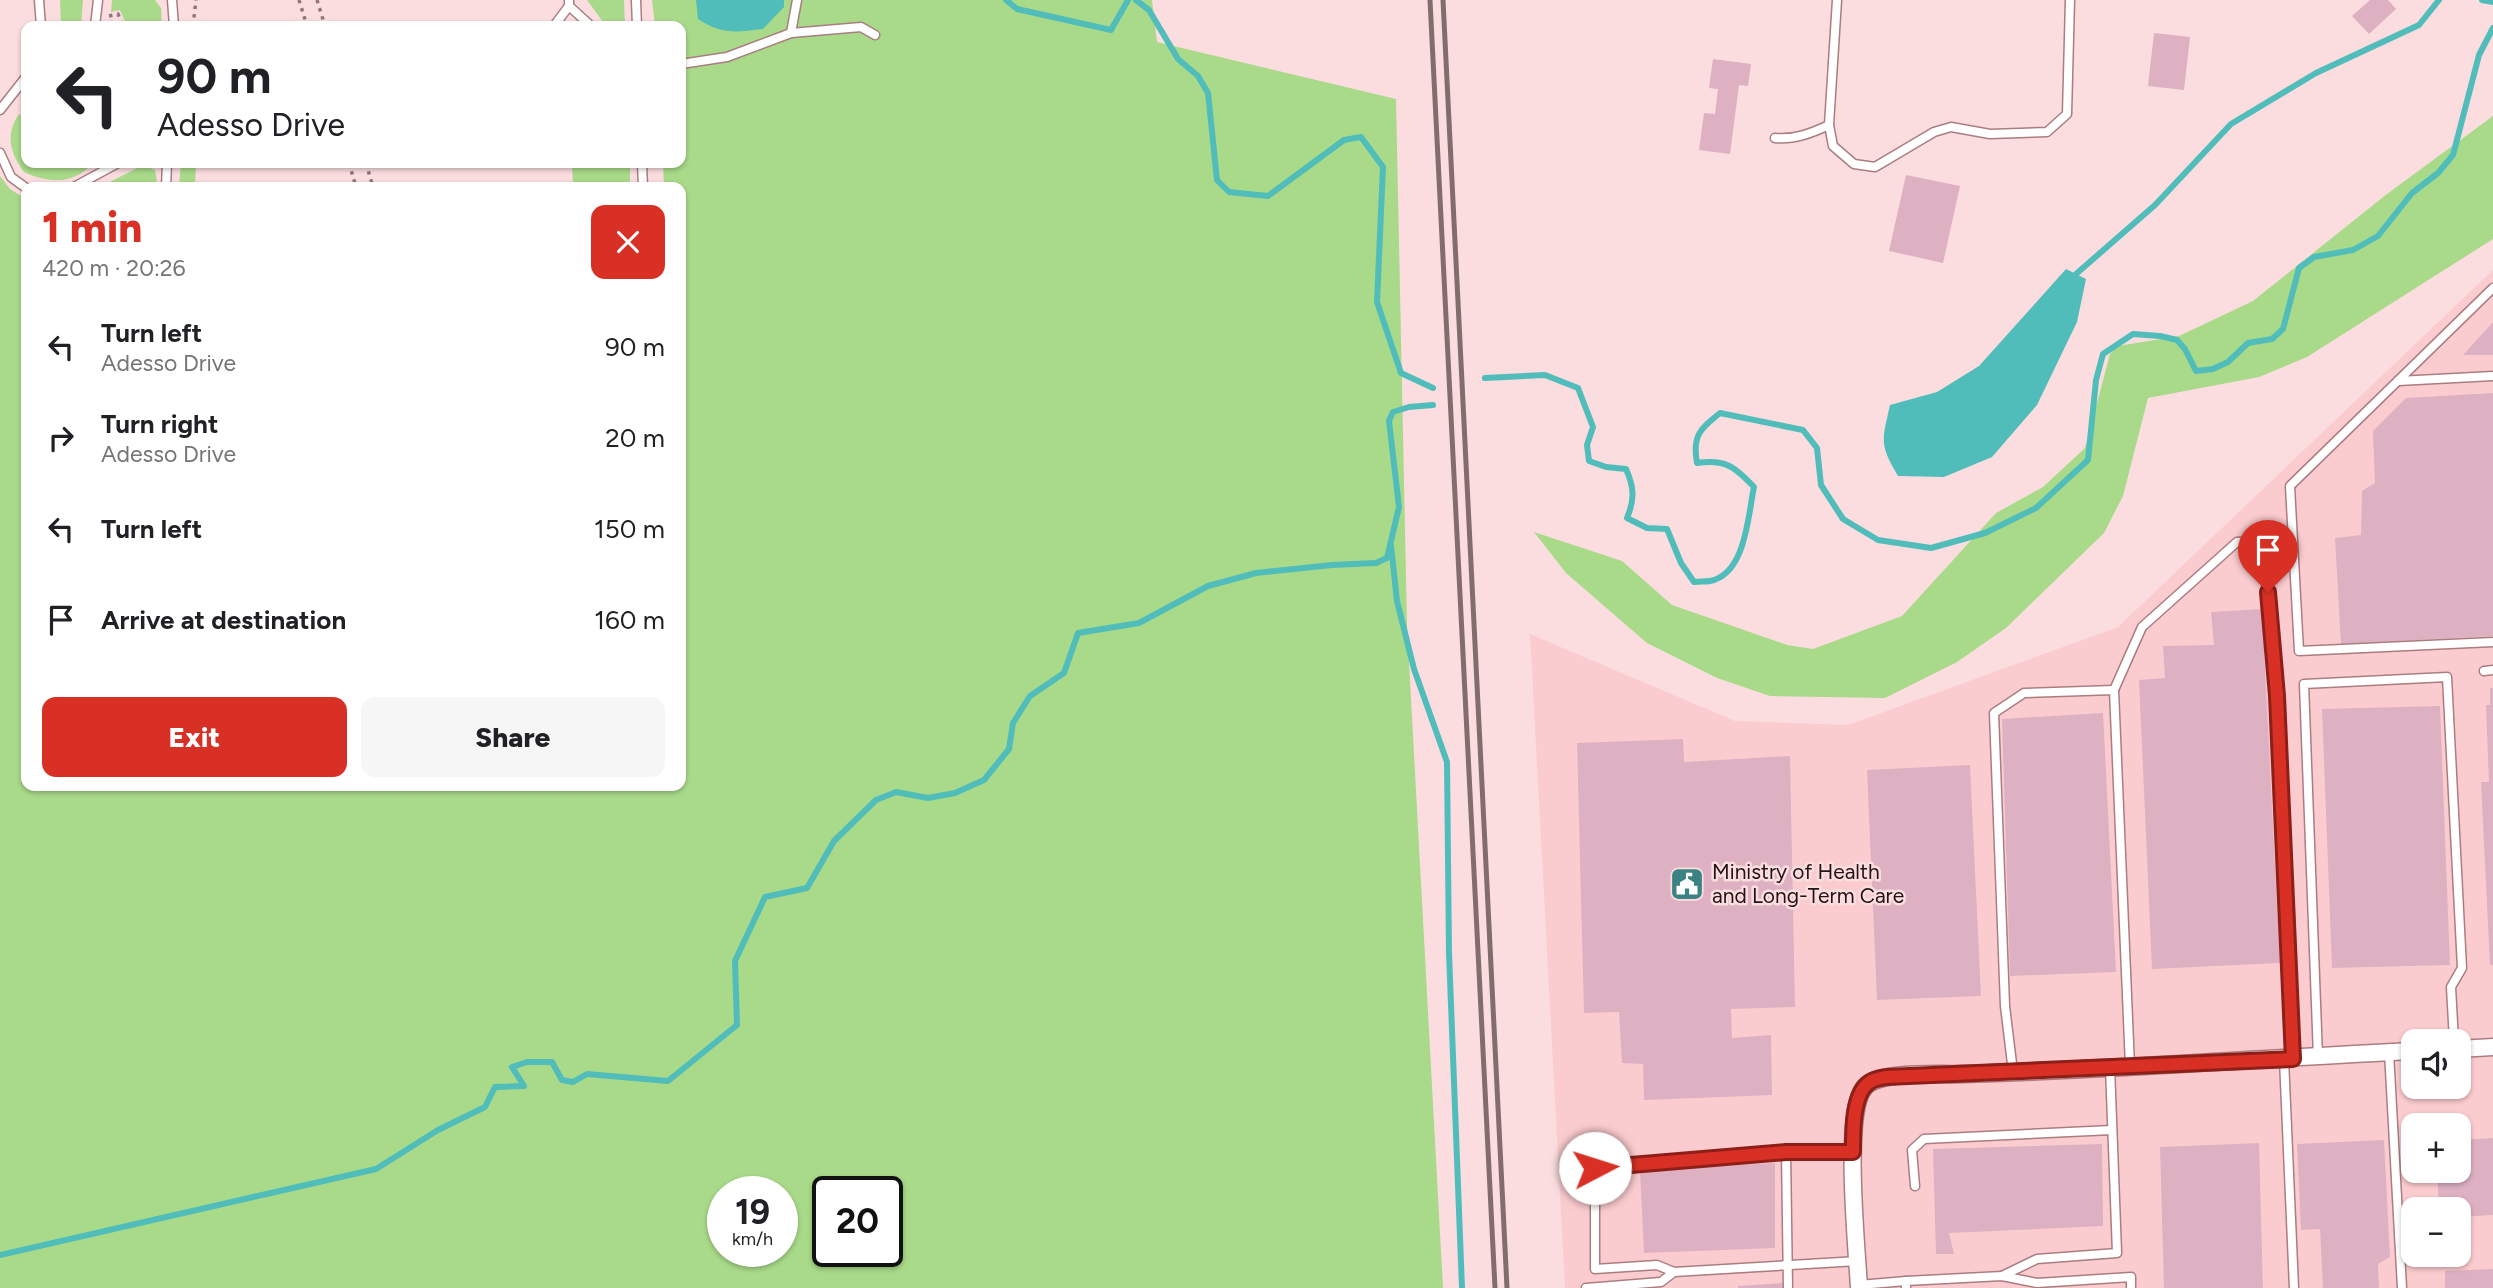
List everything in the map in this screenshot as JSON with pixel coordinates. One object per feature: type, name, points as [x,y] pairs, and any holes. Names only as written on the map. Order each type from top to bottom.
[{"type":"street","points":[[2471,1048],[2493,1047]]},
{"type":"street","points":[[1859,1287],[1853,1152],[1855,1114],[1861,1091],[1869,1082],[1886,1077],[2318,1058],[2401,1052]]},
{"type":"lane","points":[[40,0],[41,21]]},
{"type":"lane","points":[[96,21],[98,0]]},
{"type":"lane","points":[[172,0],[174,21]]},
{"type":"lane","points":[[636,0],[637,21]]},
{"type":"lane","points":[[791,33],[797,0]]},
{"type":"lane","points":[[1837,0],[1829,125],[1833,146],[1854,164],[1875,167],[1934,132],[1951,127],[1990,134],[2047,132],[2067,114],[2070,0]]},
{"type":"lane","points":[[557,21],[569,3],[586,21]]},
{"type":"lane","points":[[686,63],[727,57],[791,33],[861,27],[875,35]]},
{"type":"lane","points":[[0,110],[21,83]]},
{"type":"lane","points":[[1775,138],[1784,139],[1813,133],[1829,125]]},
{"type":"lane","points":[[0,153],[11,177],[21,184]]},
{"type":"lane","points":[[83,182],[109,168]]},
{"type":"lane","points":[[2493,288],[2290,486],[2299,651],[2493,642]]},
{"type":"lane","points":[[2398,381],[2493,376]]},
{"type":"lane","points":[[2130,1066],[2114,690],[2142,627],[2237,542],[2263,540],[2277,696],[2294,1288]]},
{"type":"lane","points":[[2318,1058],[2304,684],[2447,677],[2462,968],[2451,987],[2453,1029]]},
{"type":"lane","points":[[2013,1072],[2005,1006],[1994,713],[2024,693],[2114,690]]},
{"type":"lane","points":[[2389,1052],[2402,1288]]},
{"type":"lane","points":[[2002,1276],[2037,1259],[2117,1253],[2110,1067]]},
{"type":"lane","points":[[1915,1186],[1912,1150],[1924,1139],[2112,1130]]},
{"type":"lane","points":[[1853,1152],[1786,1152],[1595,1168],[1595,1269],[1657,1265],[1674,1272],[1858,1261]]},
{"type":"lane","points":[[1786,1152],[1788,1288]]},
{"type":"lane","points":[[1586,1288],[1661,1282],[1674,1272]]},
{"type":"lane","points":[[1859,1287],[2002,1276],[2037,1283],[2131,1277],[2132,1288]]},
{"type":"path","points":[[194,21],[196,0]]},
{"type":"path","points":[[299,0],[305,21]]},
{"type":"path","points":[[317,0],[323,21]]},
{"type":"path","points":[[109,7],[108,16],[118,14],[121,21]]},
{"type":"shaded area","points":[[2493,270],[2493,1288],[1565,1288],[1530,634],[1735,721],[1848,725],[2118,627]]},
{"type":"green space","points":[[60,0],[83,0],[81,21],[61,21]]},
{"type":"green space","points":[[112,0],[155,0],[161,8],[162,21],[125,21],[120,10],[111,12]]},
{"type":"green space","points":[[587,0],[624,0],[625,21],[602,21]]},
{"type":"green space","points":[[652,0],[1152,0],[1157,42],[1396,99],[1407,625],[1443,1288],[0,1288],[0,176],[10,189],[21,196],[21,791],[686,791],[686,182],[664,182],[663,168],[686,168],[686,21],[654,21]]},
{"type":"green space","points":[[19,114],[21,167],[11,143]]},
{"type":"green space","points":[[2493,116],[2493,239],[2307,357],[2259,377],[2148,398],[2123,496],[2104,533],[2006,628],[1957,662],[1885,698],[1770,696],[1717,678],[1647,643],[1566,573],[1534,532],[1622,561],[1672,605],[1787,645],[1813,649],[1902,616],[1996,513],[2043,487],[2085,448],[2110,354],[2118,346],[2179,336],[2253,301],[2387,194]]},
{"type":"green space","points":[[21,168],[88,168],[77,176],[60,180],[24,172]]},
{"type":"green space","points":[[137,168],[150,168],[155,170],[157,182],[110,182]]},
{"type":"green space","points":[[181,168],[196,168],[195,182],[179,182]]},
{"type":"green space","points":[[572,168],[630,168],[630,182],[573,182]]},
{"type":"water","points":[[696,0],[784,0],[784,7],[763,29],[729,31],[714,28],[698,19]]},
{"type":"water","points":[[2066,269],[2086,279],[2077,322],[2037,405],[1992,457],[1944,477],[1898,476],[1884,442],[1890,405],[1937,392],[1979,366]]},
{"type":"building","points":[[2370,0],[2388,0],[2396,9],[2369,34],[2352,16]]},
{"type":"building","points":[[2154,33],[2190,37],[2184,90],[2148,86]]},
{"type":"building","points":[[1713,59],[1751,64],[1748,86],[1739,85],[1730,154],[1699,150],[1704,113],[1715,114],[1718,89],[1709,88]]},
{"type":"building","points":[[1906,175],[1960,186],[1943,263],[1889,251]]},
{"type":"building","points":[[2493,322],[2493,355],[2463,355]]},
{"type":"building","points":[[2493,393],[2493,636],[2341,644],[2335,538],[2361,535],[2362,491],[2375,483],[2373,431],[2406,398]]},
{"type":"building","points":[[2262,609],[2280,963],[2152,969],[2139,680],[2165,678],[2163,646],[2214,645],[2211,612]]},
{"type":"building","points":[[2490,688],[2493,688],[2493,965],[2490,965],[2481,782],[2489,782],[2486,705],[2490,705]]},
{"type":"building","points":[[2440,706],[2450,965],[2332,968],[2322,709]]},
{"type":"building","points":[[2103,713],[2116,972],[2010,976],[2002,719]]},
{"type":"building","name":"Ministry of Health and Long-Term Care","points":[[1683,739],[1684,762],[1790,756],[1795,1007],[1731,1009],[1732,1038],[1771,1035],[1772,1095],[1644,1100],[1643,1064],[1622,1063],[1619,1012],[1584,1013],[1577,743]]},
{"type":"building","points":[[1970,765],[1981,996],[1877,1000],[1867,770]]},
{"type":"building","points":[[2493,1138],[2493,1215],[2471,1216],[2471,1197],[2438,1197],[2438,1183],[2471,1183],[2471,1139]]},
{"type":"building","points":[[2384,1140],[2390,1257],[2378,1264],[2379,1288],[2323,1288],[2320,1229],[2301,1230],[2297,1144]]},
{"type":"building","points":[[2259,1143],[2263,1288],[2164,1288],[2160,1147]]},
{"type":"building","points":[[2102,1144],[2103,1226],[1949,1233],[1954,1254],[1936,1254],[1933,1149]]},
{"type":"building","points":[[1775,1163],[1775,1248],[1644,1253],[1640,1170]]},
{"type":"building","points":[[2493,1269],[2493,1288],[2445,1288],[2445,1271]]},
{"type":"building","points":[[1783,1283],[1783,1288],[1738,1288],[1738,1286]]},
{"type":"waterway","points":[[1006,0],[1017,9],[1111,30],[1128,0]]},
{"type":"waterway","points":[[1136,0],[1149,10],[1178,59],[1198,76],[1208,93],[1217,180],[1229,192],[1268,196],[1344,140],[1361,137],[1383,167],[1377,302],[1401,373],[1433,388]]},
{"type":"waterway","points":[[2076,274],[2155,205],[2231,124],[2316,73],[2419,25],[2439,0]]},
{"type":"waterway","points":[[2482,0],[2493,2]]},
{"type":"waterway","points":[[1485,378],[1545,375],[1578,388],[1593,427],[1587,445],[1589,461],[1606,467],[1626,469],[1632,493],[1627,518],[1647,528],[1667,529],[1681,563],[1694,582],[1710,581],[1722,576],[1738,556],[1747,527],[1754,487],[1729,466],[1715,462],[1697,463],[1696,446],[1699,434],[1720,413],[1803,430],[1817,448],[1821,485],[1843,519],[1878,540],[1931,548],[1985,533],[2036,508],[2088,460],[2096,380],[2103,354],[2133,334],[2160,336],[2177,340],[2185,349],[2196,371],[2213,369],[2228,362],[2248,343],[2272,339],[2283,329],[2299,268],[2314,257],[2353,250],[2378,236],[2412,193],[2438,173],[2453,155],[2479,55],[2493,28]]},
{"type":"waterway","points":[[0,1255],[376,1169],[438,1130],[485,1107],[495,1087],[524,1086],[512,1067],[527,1062],[552,1062],[562,1080],[573,1082],[587,1074],[668,1081],[737,1025],[735,961],[765,897],[807,888],[834,841],[876,800],[896,792],[928,798],[955,793],[984,780],[1009,749],[1013,723],[1030,696],[1064,673],[1078,633],[1139,623],[1208,586],[1256,573],[1376,563],[1387,558],[1399,507],[1389,421],[1393,412],[1409,407],[1433,405]]},
{"type":"waterway","points":[[1391,546],[1397,601],[1414,669],[1447,762],[1449,953],[1462,1288]]},
{"type":"railway","points":[[1430,0],[1495,1288]]},
{"type":"railway","points":[[1443,0],[1507,1288]]},
{"type":"place","name":"Ministry of Health and Long-Term Care","points":[[1687,884]]},
{"type":"route","points":[[1595,1168],[1786,1152],[1853,1152],[1853,1129],[1861,1091],[1869,1082],[1886,1077],[2293,1059],[2277,696],[2268,592]]}]
